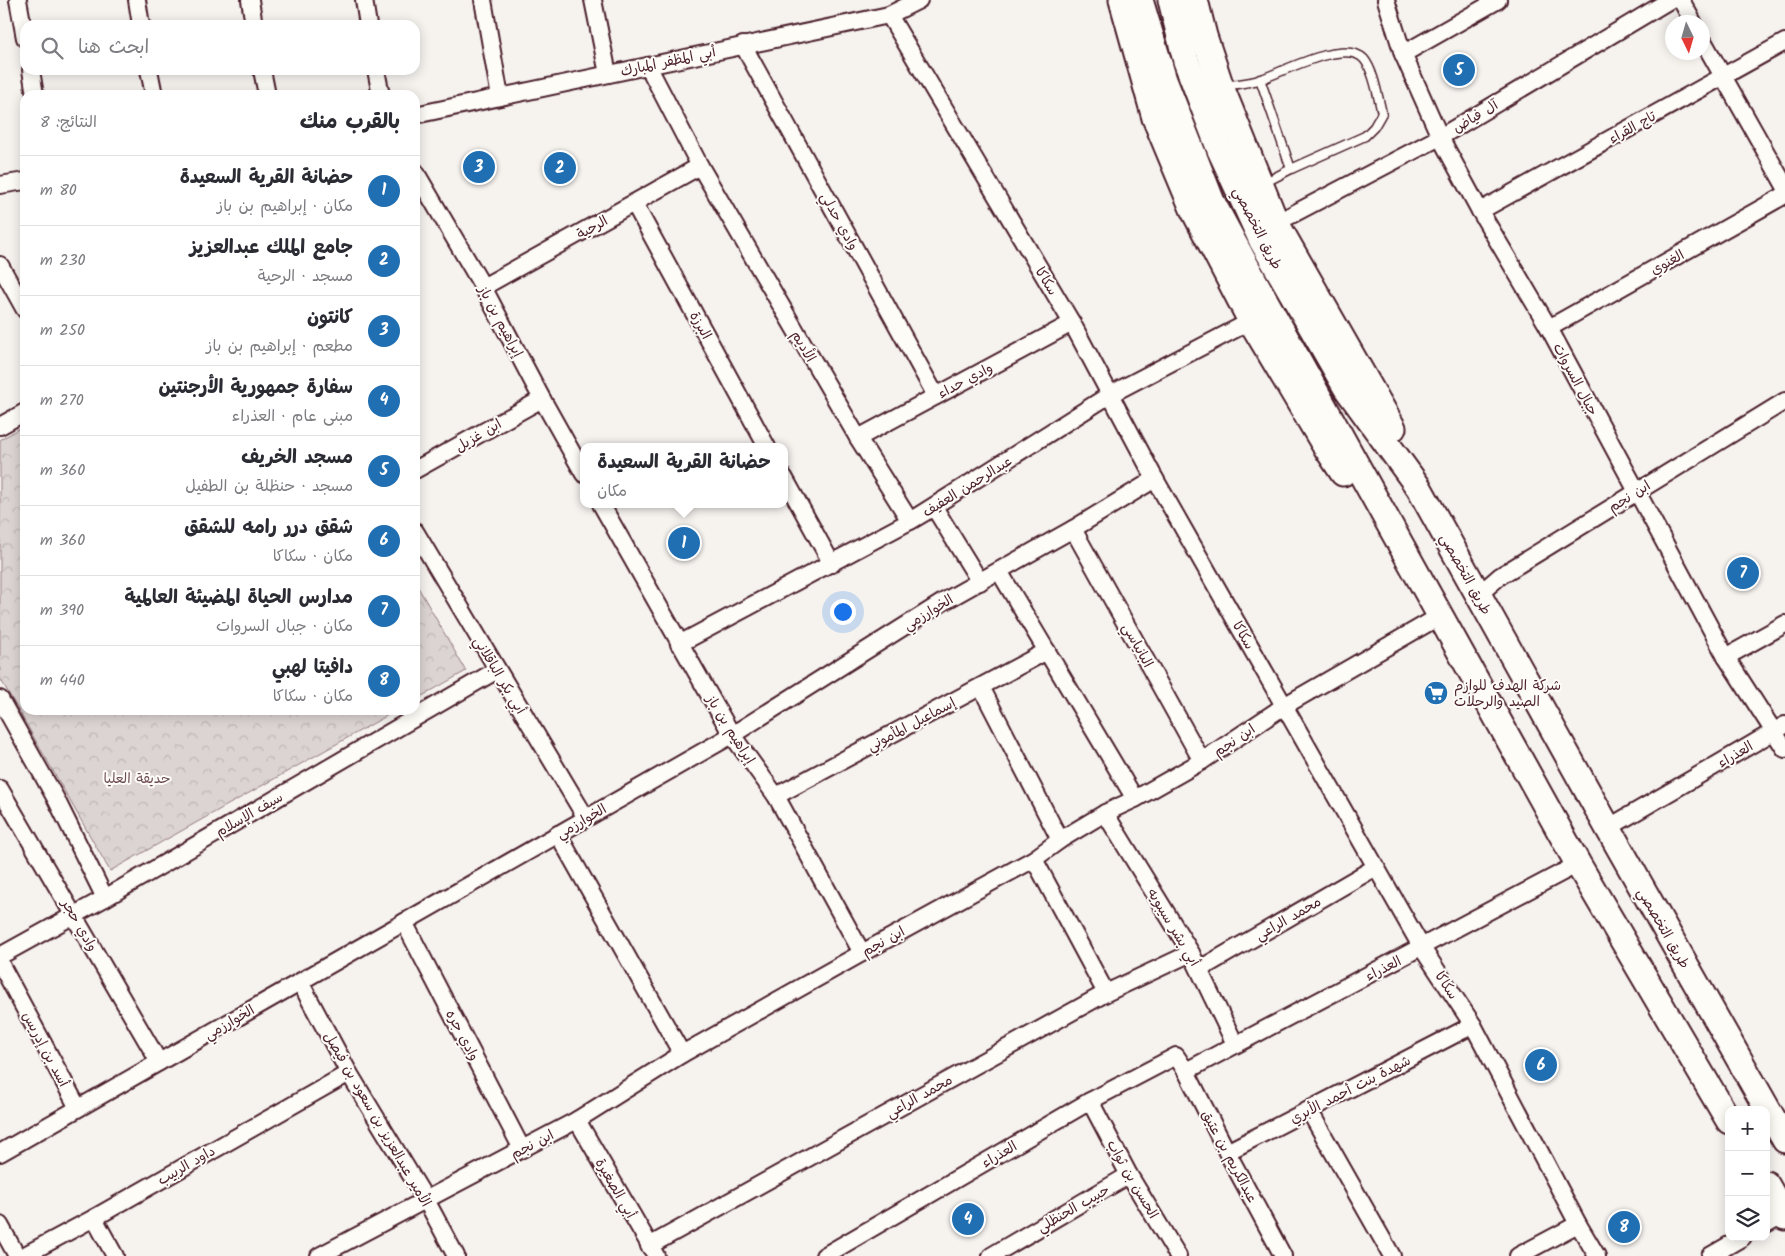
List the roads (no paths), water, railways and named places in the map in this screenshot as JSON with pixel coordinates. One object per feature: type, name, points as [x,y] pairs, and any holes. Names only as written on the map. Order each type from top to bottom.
[{"type":"main road","points":[[1122,0],[1156,118],[1193,209],[1251,321],[1324,444],[1440,616]]},
{"type":"main road","name":"طريق التخصصي","points":[[1140,0],[1164,80],[1209,194],[1251,275],[1578,864],[1725,1113]]},
{"type":"main road","name":"طريق التخصصي","points":[[1171,0],[1186,61],[1220,150],[1262,242],[1348,389],[1419,488],[1477,596],[1785,1140]]},
{"type":"main road","points":[[1195,0],[1204,36],[1221,87],[1276,223],[1406,452],[1419,488]]},
{"type":"main road","points":[[1770,1195],[1778,1218]]},
{"type":"street","points":[[18,0],[22,20]]},
{"type":"street","points":[[137,0],[140,20]]},
{"type":"street","points":[[250,0],[253,20]]},
{"type":"street","points":[[364,0],[367,20]]},
{"type":"street","points":[[482,0],[500,97]]},
{"type":"street","points":[[593,0],[608,74]]},
{"type":"street","name":"جبال السروات","points":[[1386,0],[1403,54],[1440,137],[1480,211],[1549,328],[1726,657],[1779,728],[1785,748]]},
{"type":"street","points":[[1403,54],[1498,0]]},
{"type":"street","name":"آل فياض","points":[[1276,223],[1440,137],[1670,0]]},
{"type":"street","points":[[1681,0],[1689,15]]},
{"type":"street","name":"أبي المظفر المبارك","points":[[420,114],[889,14],[913,2]]},
{"type":"street","name":"سكاكا","points":[[889,14],[1072,323],[1155,480],[1422,948],[1473,1025],[1578,1224],[1597,1256]]},
{"type":"street","name":"تاج القراء","points":[[1480,211],[1785,42]]},
{"type":"street","name":"وادي حدلي","points":[[743,45],[936,396]]},
{"type":"street","points":[[1710,53],[1785,186]]},
{"type":"street","name":"الأديم","points":[[648,66],[700,166],[858,438],[910,521]]},
{"type":"street","points":[[32,75],[34,90]]},
{"type":"street","points":[[150,75],[153,90]]},
{"type":"street","points":[[263,75],[266,90]]},
{"type":"street","points":[[377,75],[380,90]]},
{"type":"street","name":"الرحية","points":[[484,286],[700,166]]},
{"type":"street","name":"إبراهيم بن باز","points":[[420,179],[484,286],[580,467]]},
{"type":"street","points":[[0,185],[20,182]]},
{"type":"street","name":"الغنوي","points":[[1549,328],[1785,195]]},
{"type":"street","name":"البرزة","points":[[634,203],[766,443]]},
{"type":"street","points":[[0,265],[20,301]]},
{"type":"street","name":"عبدالرحمن العفيف","points":[[679,644],[910,521],[1111,394],[1251,321]]},
{"type":"street","name":"وادي حداء","points":[[858,438],[1072,323]]},
{"type":"street","name":"ابن غزيل","points":[[420,467],[542,398]]},
{"type":"street","name":"ابن نجم","points":[[1477,596],[1500,576],[1785,401]]},
{"type":"street","points":[[0,426],[20,415]]},
{"type":"street","name":"الخوارزمي","points":[[0,1153],[732,735],[942,602],[1000,571],[1155,480]]},
{"type":"street","points":[[788,484],[832,564]]},
{"type":"street","points":[[910,521],[934,507],[980,582]]},
{"type":"street","name":"إبراهيم بن باز","points":[[603,508],[732,735],[776,796],[862,952]]},
{"type":"street","name":"البانياسي","points":[[1073,529],[1202,761]]},
{"type":"street","name":"أبي بكر الباقلاني","points":[[420,539],[586,818]]},
{"type":"street","points":[[1000,571],[1135,799]]},
{"type":"street","name":"ابن نجم","points":[[319,1256],[578,1120],[682,1054],[862,952],[1034,859],[1060,840],[1105,813],[1135,799],[1202,761],[1284,706],[1440,616]]},
{"type":"street","points":[[1726,657],[1785,624]]},
{"type":"street","name":"إسماعيل المأموني","points":[[776,796],[1047,651]]},
{"type":"street","name":"سيف الإسلام","points":[[420,715],[497,670]]},
{"type":"street","points":[[981,687],[1060,840]]},
{"type":"street","points":[[0,699],[56,799],[105,898]]},
{"type":"street","name":"سيف الإسلام","points":[[0,956],[105,898],[420,715]]},
{"type":"street","name":"العذراء","points":[[1608,828],[1779,728]]},
{"type":"street","name":"وادي حجر","points":[[0,789],[159,1062]]},
{"type":"street","name":"أبي بشر سيبويه","points":[[1105,813],[1191,953],[1235,1044]]},
{"type":"street","points":[[558,834],[682,1054]]},
{"type":"street","points":[[1034,859],[1106,993]]},
{"type":"street","name":"العذراء","points":[[1186,1071],[1578,864]]},
{"type":"street","name":"محمد الراعي","points":[[1200,969],[1376,867]]},
{"type":"street","name":"وادي جره","points":[[404,922],[522,1149]]},
{"type":"street","name":"محمد الراعي","points":[[652,1251],[1106,993],[1191,953]]},
{"type":"street","name":"أسد بن إدريس","points":[[0,962],[78,1108]]},
{"type":"street","name":"الأمير عبدالعزيز بن سعود بن فيصل","points":[[300,982],[349,1073],[426,1200],[456,1256]]},
{"type":"street","name":"شهدة بنت أحمد الأبري","points":[[1227,1152],[1473,1025]]},
{"type":"street","name":"العذراء","points":[[824,1256],[1090,1102],[1176,1056]]},
{"type":"street","name":"عبدالكريم بن عتيق","points":[[1176,1056],[1186,1071],[1283,1256]]},
{"type":"street","name":"داود الربيب","points":[[22,1256],[94,1218],[349,1073]]},
{"type":"street","name":"الحسن بن ثواب","points":[[1090,1102],[1129,1175],[1178,1256]]},
{"type":"street","points":[[1309,1110],[1392,1256]]},
{"type":"street","name":"أبي الصغيرة","points":[[578,1120],[652,1251]]},
{"type":"street","name":"حبيب الحنظلي","points":[[991,1256],[1129,1175]]},
{"type":"street","points":[[94,1218],[116,1256]]},
{"type":"street","points":[[1518,1256],[1578,1224]]},
{"type":"street","points":[[0,1225],[17,1256]]},
{"type":"street","points":[[1710,1256],[1736,1241]]},
{"type":"lane","points":[[1221,87],[1260,79],[1296,64],[1331,54],[1355,54],[1364,59],[1370,70],[1382,113],[1374,127],[1365,136],[1291,169],[1260,186]]},
{"type":"lane","points":[[1260,79],[1291,169]]},
{"type":"place","name":"مسجد الخريف","points":[[1459,70]]},
{"type":"place","name":"كانتون","points":[[479,167]]},
{"type":"place","name":"جامع الملك عبدالعزيز","points":[[560,168]]},
{"type":"place","name":"حضانة القرية السعيدة","points":[[684,543]]},
{"type":"place","name":"مدارس الحياة المضيئة العالمية","points":[[1743,573]]},
{"type":"place","name":"شركة الهدف للوازم الصيد والرحلات","points":[[1436,693]]},
{"type":"place","name":"شقق درر رامه للشقق","points":[[1541,1065]]},
{"type":"place","name":"سفارة جمهورية الأرجنتين","points":[[968,1219]]},
{"type":"place","name":"دافيتا لهبي","points":[[1624,1227]]},
{"type":"park label","name":"حديقة العليا","points":[[137,778]]}]
